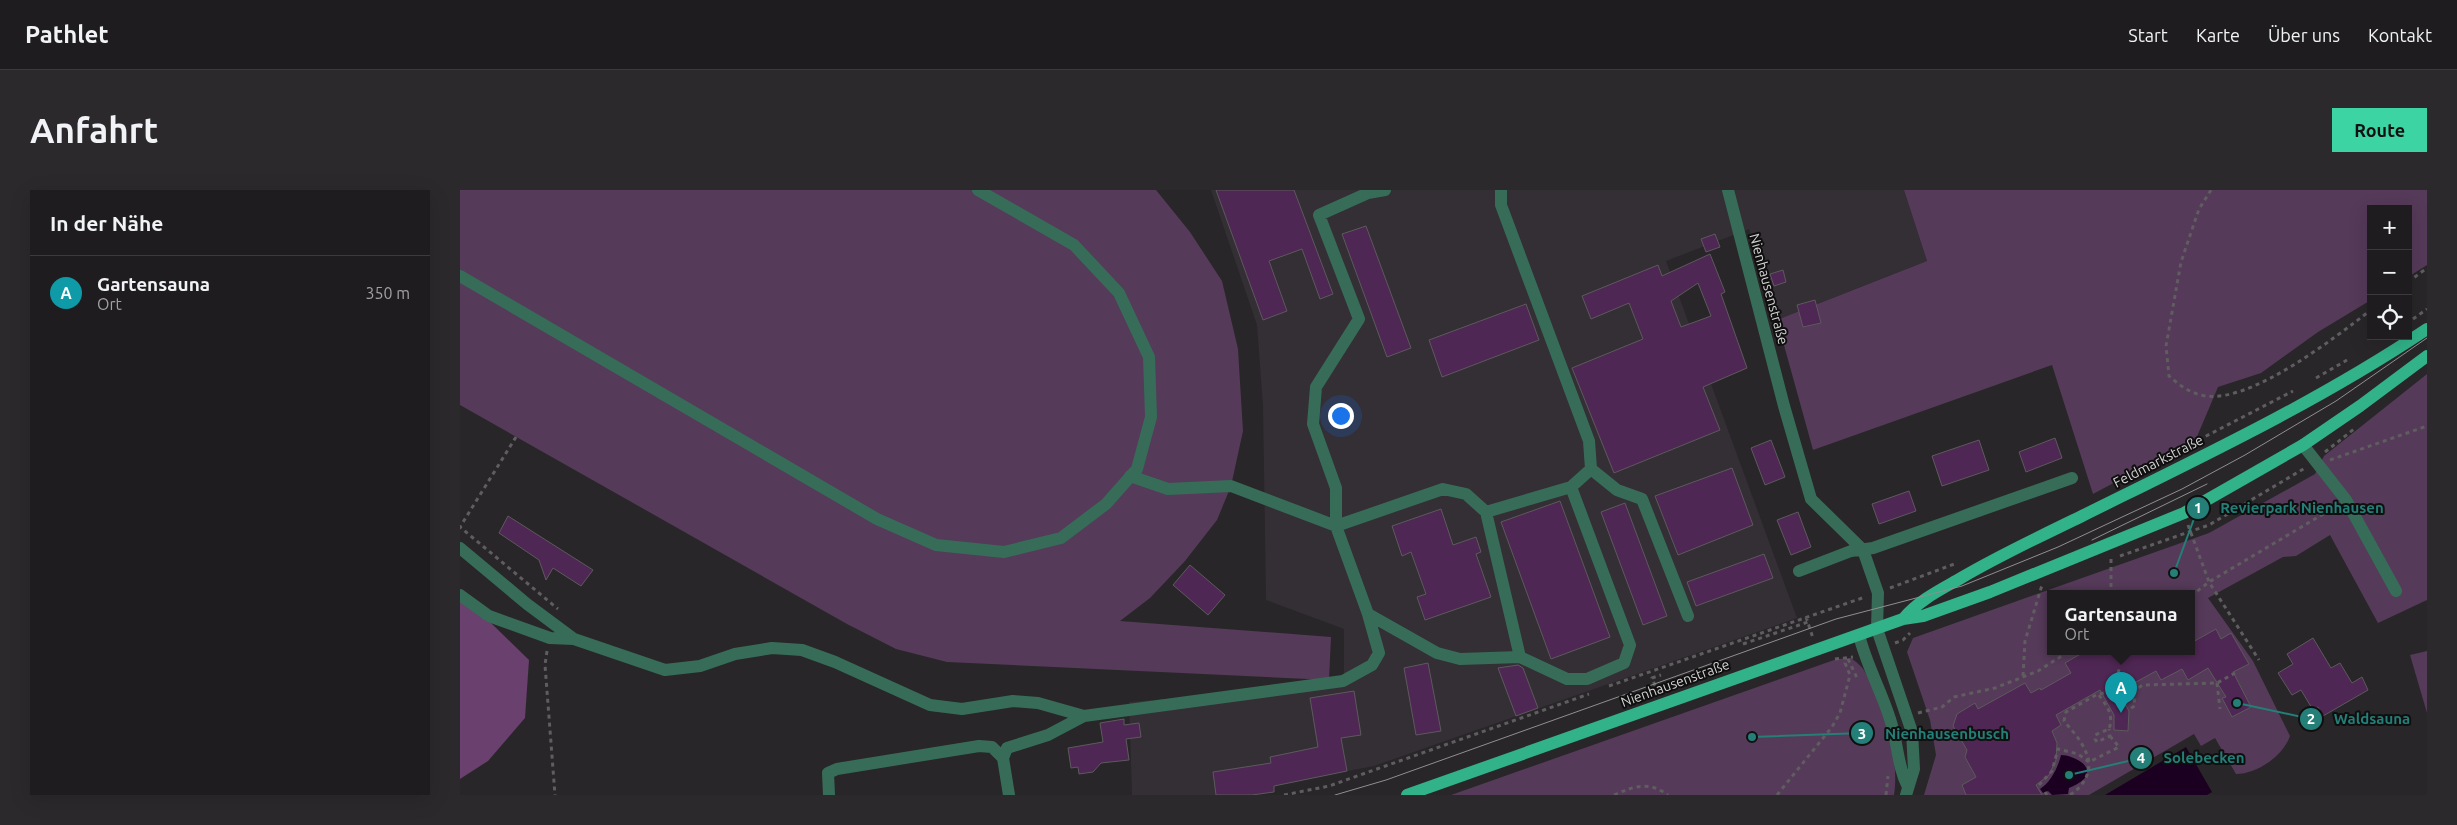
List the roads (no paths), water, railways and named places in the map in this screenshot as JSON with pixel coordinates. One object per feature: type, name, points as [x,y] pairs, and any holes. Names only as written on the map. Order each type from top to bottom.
[{"type":"main road","name":"Feldmarkstraße","points":[[1903,619],[1913,607],[1979,567],[2214,450],[2354,374],[2427,329]]},
{"type":"main road","name":"Feldmarkstraße","points":[[1877,629],[1903,619],[1923,616],[1990,592],[2184,513],[2303,444],[2360,406],[2427,356]]},
{"type":"main road","name":"Nienhausenstraße","points":[[1407,795],[1877,629]]},
{"type":"street","points":[[460,276],[877,519],[936,545],[1004,552],[1061,538],[1106,504],[1137,469],[1151,417],[1149,357],[1119,293],[1074,245],[978,190]]},
{"type":"street","points":[[1009,795],[1003,758],[1007,748],[1048,735],[1084,716],[1343,681],[1372,665],[1379,653],[1368,614],[1336,526],[1336,488],[1313,424],[1316,387],[1359,318],[1319,215],[1368,193],[1386,190]]},
{"type":"street","points":[[1501,190],[1501,205],[1589,441],[1591,469],[1617,490],[1642,499],[1688,616]]},
{"type":"street","name":"Nienhausenstraße","points":[[1728,190],[1811,499],[1863,550],[1878,592],[1877,629]]},
{"type":"street","points":[[2303,444],[2346,500],[2396,591]]},
{"type":"street","points":[[1486,512],[1571,487],[1591,469]]},
{"type":"street","points":[[1130,476],[1168,489],[1231,486],[1336,526],[1443,489],[1466,494],[1486,512],[1520,657]]},
{"type":"street","points":[[1799,571],[1851,551],[1873,548],[2072,478]]},
{"type":"street","points":[[1368,614],[1437,653],[1460,659],[1520,657],[1567,678],[1587,679],[1624,663],[1630,645],[1571,487]]},
{"type":"street","points":[[460,548],[554,625],[574,639],[665,670],[700,666],[735,654],[772,648],[802,650],[835,662],[930,705],[962,710],[1013,701],[1038,703],[1084,716]]},
{"type":"street","points":[[460,595],[489,616],[550,638],[574,639]]},
{"type":"street","points":[[1877,629],[1908,716],[1914,749],[1914,769],[1907,791]]},
{"type":"street","points":[[1859,635],[1864,653],[1890,718],[1895,736],[1900,772],[1907,791]]},
{"type":"street","points":[[829,795],[828,773],[837,769],[979,746],[992,747],[1003,758]]},
{"type":"tram line","points":[[1335,795],[1386,780],[1836,619],[1962,586],[2058,547],[2182,489],[2245,455],[2336,401],[2427,338]]},
{"type":"tram line","points":[[2092,540],[2207,484]]},
{"type":"place","name":"Revierpark Nienhausen","points":[[2174,573]]},
{"type":"place","name":"Waldsauna","points":[[2237,703]]},
{"type":"place","name":"Gartensauna","points":[[2121,713]]},
{"type":"place","name":"Nienhausenbusch","points":[[1752,737]]},
{"type":"place","name":"Solebecken","points":[[2069,775]]}]
